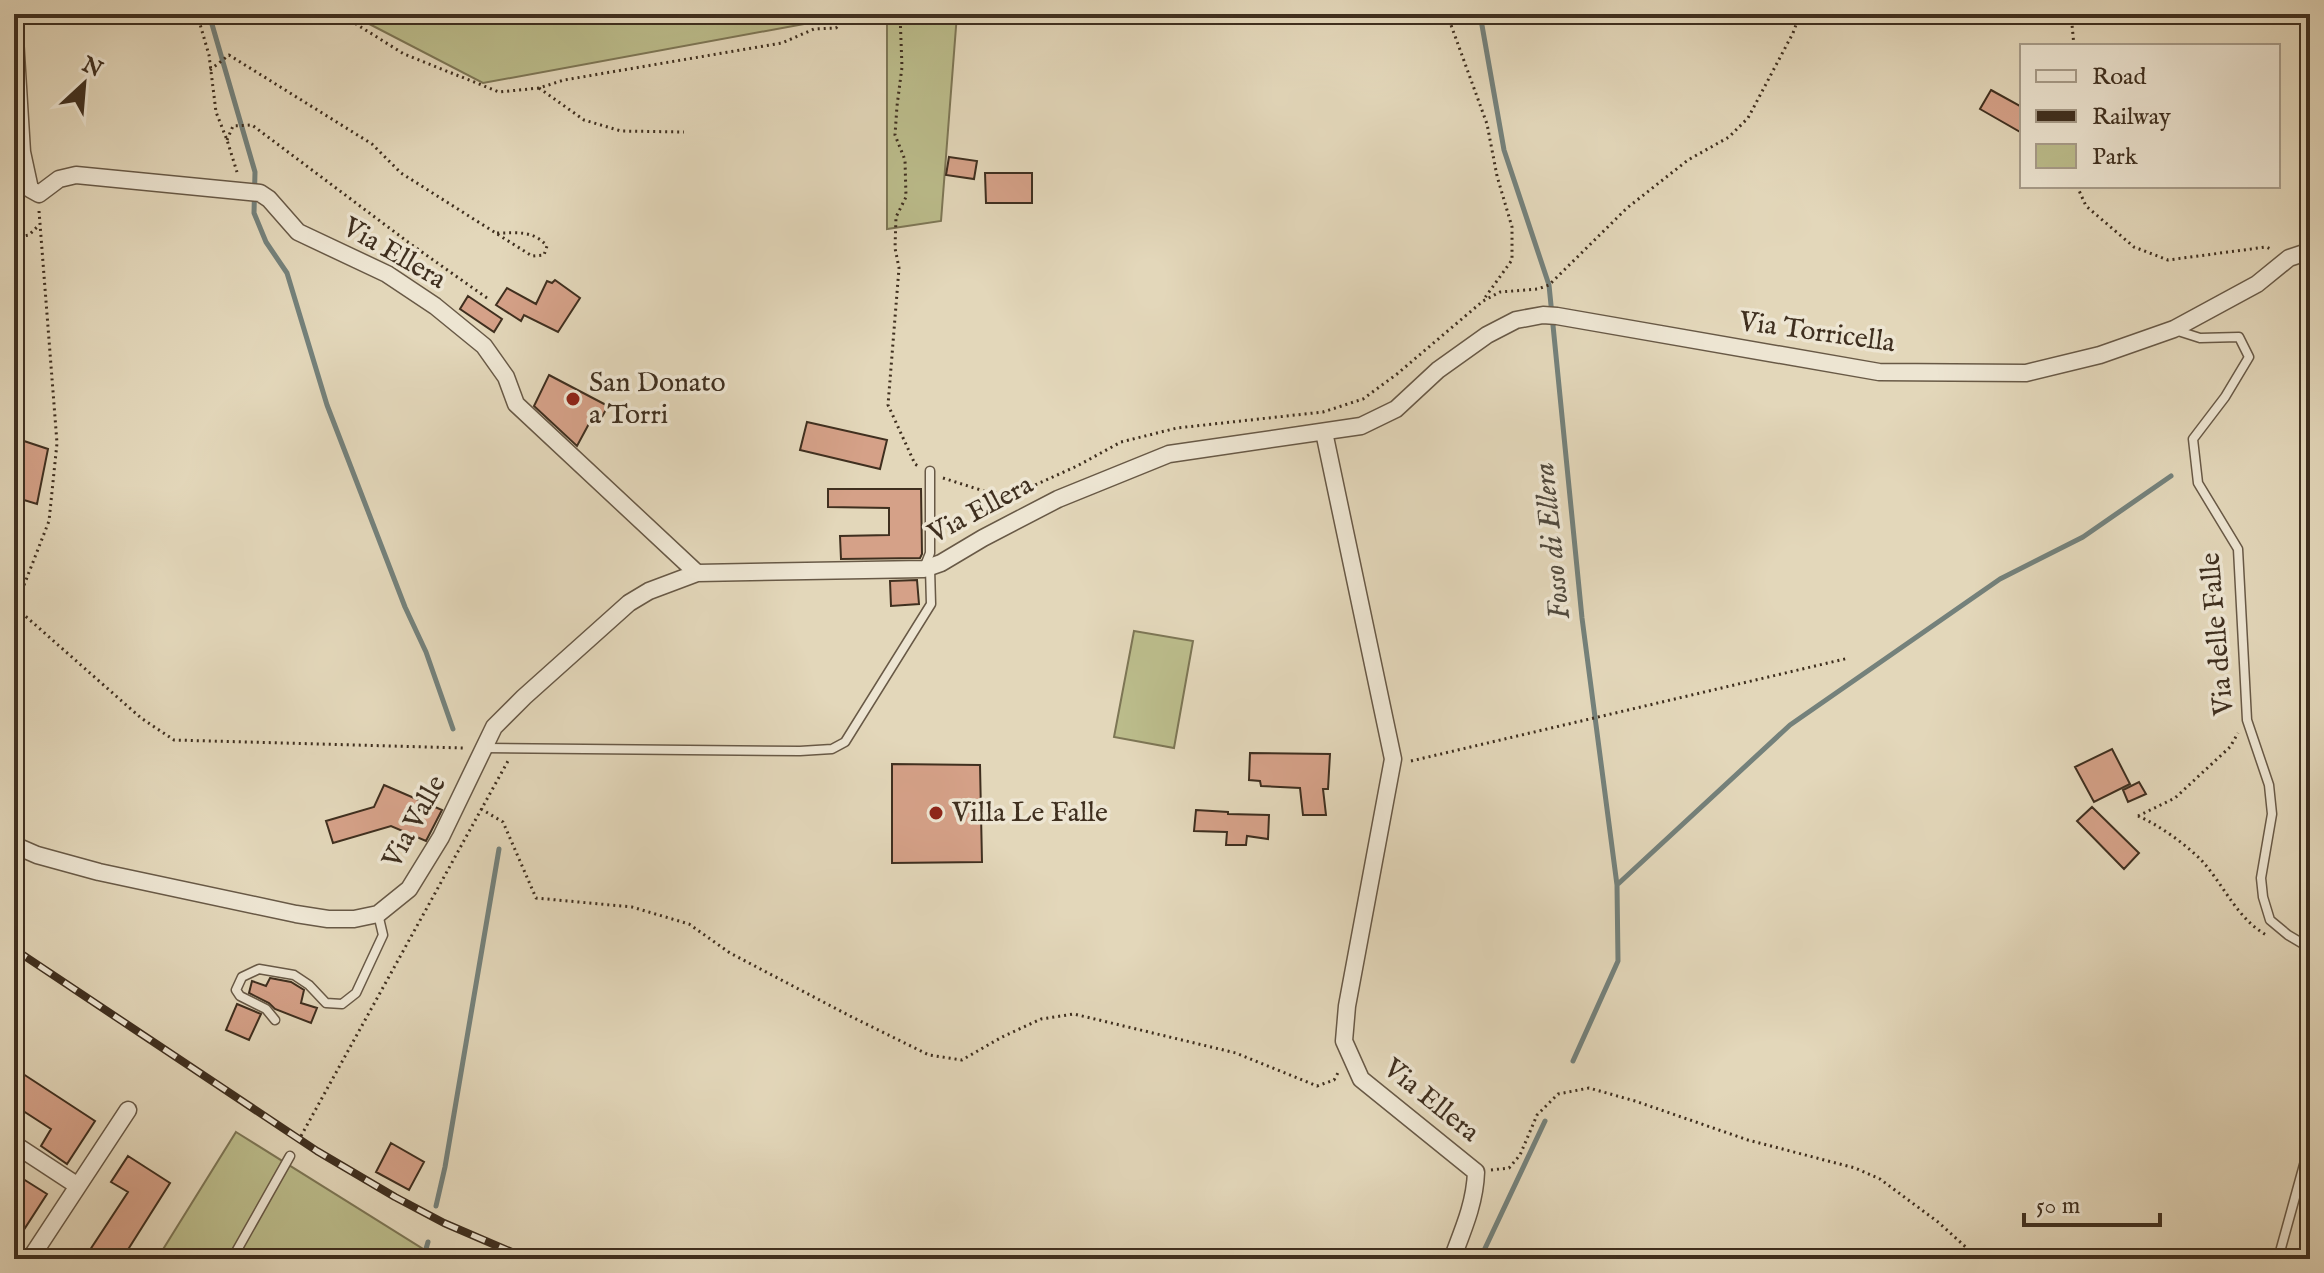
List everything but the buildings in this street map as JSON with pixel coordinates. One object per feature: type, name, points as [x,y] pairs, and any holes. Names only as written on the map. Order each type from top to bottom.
[{"type":"street","name":"Via Ellera","points":[[14,22],[22,152],[30,189],[39,194],[59,179],[76,175],[260,193],[298,232],[387,274],[435,306],[484,346],[506,377],[516,404],[697,573],[927,568],[1058,499],[1169,454],[1324,432],[1393,759],[1347,1006],[1344,1041],[1361,1079],[1476,1172],[1476,1188],[1470,1210],[1452,1259]]},
{"type":"street","name":"Via Torricella","points":[[1324,432],[1361,426],[1396,409],[1438,370],[1487,335],[1516,320],[1550,316],[1879,372],[2026,373],[2100,355],[2174,329],[2257,284],[2289,258],[2310,251]]},
{"type":"street","name":"Via Valle","points":[[378,914],[409,889],[441,837],[494,727],[629,603],[649,591],[697,573]]},
{"type":"street","points":[[14,845],[37,855],[99,872],[296,914],[354,919],[378,914]]},
{"type":"street","points":[[30,1259],[128,1110]]},
{"type":"street","points":[[14,1144],[78,1186]]},
{"type":"lane","name":"Via delle Falle","points":[[2174,329],[2200,338],[2239,337],[2249,357],[2225,397],[2193,439],[2198,483],[2238,549],[2247,720],[2269,785],[2272,814],[2261,878],[2263,897],[2270,920],[2310,948]]},
{"type":"lane","points":[[484,748],[800,751],[832,749],[845,742],[931,604],[927,568],[930,553],[930,471]]},
{"type":"lane","points":[[275,1020],[266,1009],[240,996],[236,990],[242,977],[259,969],[294,975],[326,1003],[342,1004],[356,993],[383,935],[378,914]]},
{"type":"lane","points":[[2278,1259],[2310,1143]]},
{"type":"lane","points":[[232,1259],[290,1156]]},
{"type":"path","points":[[197,14],[209,55],[216,112],[242,192]]},
{"type":"path","points":[[340,14],[404,54],[499,92],[539,88],[564,80],[782,43],[814,29],[836,28],[850,14]]},
{"type":"path","points":[[900,14],[902,67],[895,135],[905,160],[906,197],[896,217],[895,248],[899,268],[888,405],[915,464],[947,480],[990,493],[1022,491],[1121,442],[1177,428],[1323,412],[1363,399],[1483,301],[1500,292],[1538,289],[1549,285],[1627,208],[1688,160],[1729,137],[1748,118],[1800,14]]},
{"type":"path","points":[[1164,14],[1178,19],[1197,14]]},
{"type":"path","points":[[1447,14],[1487,124],[1497,176],[1512,227],[1512,260],[1483,301]]},
{"type":"path","points":[[2071,14],[2074,44]]},
{"type":"path","points":[[210,70],[229,55],[372,144],[401,173],[532,256],[544,255],[547,246],[528,232],[497,233]]},
{"type":"path","points":[[539,88],[584,120],[621,131],[684,132]]},
{"type":"path","points":[[227,140],[233,126],[252,125],[487,298]]},
{"type":"path","points":[[2078,188],[2086,206],[2134,247],[2168,260],[2266,247],[2289,258]]},
{"type":"path","points":[[14,238],[29,235],[39,225],[57,443],[49,521],[19,598],[23,614],[141,718],[174,740],[484,748]]},
{"type":"path","points":[[1392,765],[1849,658]]},
{"type":"path","points":[[2247,720],[2230,747],[2175,798],[2138,816],[2154,823],[2202,861],[2244,918],[2274,940]]},
{"type":"path","points":[[301,1136],[514,749]]},
{"type":"path","points":[[481,809],[503,822],[536,898],[632,907],[689,924],[730,953],[929,1055],[962,1060],[1041,1019],[1074,1014],[1236,1053],[1317,1086],[1334,1080],[1349,1051]]},
{"type":"path","points":[[1476,1172],[1509,1168],[1520,1155],[1537,1115],[1558,1094],[1589,1088],[1748,1140],[1867,1173],[1880,1179],[1938,1222],[1979,1259]]},
{"type":"green space","points":[[350,14],[845,14],[483,83]]},
{"type":"green space","points":[[887,14],[957,14],[941,221],[887,229]]},
{"type":"green space","points":[[1134,631],[1193,641],[1174,748],[1114,737]]},
{"type":"green space","points":[[236,1132],[433,1255],[443,1259],[157,1259]]},
{"type":"waterway","points":[[209,14],[255,172],[254,213],[266,242],[287,273],[327,405],[405,607],[426,652],[453,729]]},
{"type":"waterway","name":"Fosso di Ellera","points":[[1480,14],[1504,150],[1549,285],[1582,618],[1617,885],[1618,961],[1573,1061]]},
{"type":"waterway","points":[[1618,884],[1790,725],[2000,579],[2083,537],[2171,476]]},
{"type":"waterway","points":[[436,1206],[499,849]]},
{"type":"waterway","name":"Fosso di Ellera","points":[[1480,1259],[1545,1121]]},
{"type":"waterway","points":[[423,1259],[428,1242]]},
{"type":"railway","points":[[14,949],[317,1151],[444,1223],[528,1259]]},
{"type":"place","name":"San Donato a Torri","points":[[573,399]]},
{"type":"place","name":"Villa Le Falle","points":[[936,813]]}]
